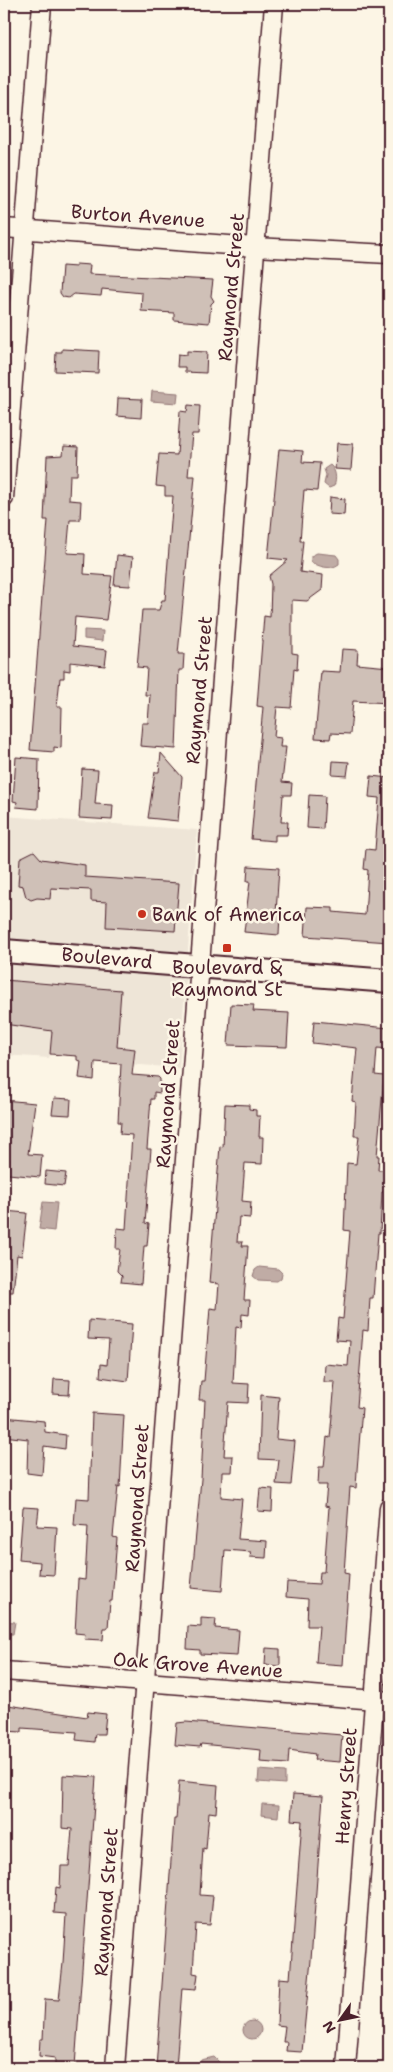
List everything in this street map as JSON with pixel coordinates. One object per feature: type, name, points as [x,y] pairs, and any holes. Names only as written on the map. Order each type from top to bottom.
[{"type":"street","points":[[4,498],[42,4]]},
{"type":"street","name":"Raymond Street","points":[[115,2068],[274,4]]},
{"type":"street","name":"Burton Avenue","points":[[4,228],[255,247],[389,254]]},
{"type":"street","name":"Boulevard","points":[[4,951],[389,981]]},
{"type":"street","name":"Henry Street","points":[[346,2068],[382,1701],[389,1507]]},
{"type":"street","name":"Oak Grove Avenue","points":[[4,1671],[382,1701]]},
{"type":"shaded area","points":[[152,391],[178,393],[177,403],[151,401]]},
{"type":"shaded area","points":[[330,465],[334,469],[336,478],[334,486],[329,488],[324,484],[326,475],[324,469]]},
{"type":"shaded area","points":[[317,553],[336,555],[339,559],[339,564],[328,567],[314,564],[311,562],[311,556]]},
{"type":"shaded area","points":[[84,630],[103,631],[102,641],[84,639]]},
{"type":"shaded area","points":[[4,816],[197,830],[179,1068],[77,1060],[77,1056],[50,1054],[49,1058],[4,1055]]},
{"type":"shaded area","points":[[43,1202],[57,1203],[54,1231],[39,1229]]},
{"type":"shaded area","points":[[259,1267],[278,1269],[282,1273],[281,1278],[277,1281],[258,1280],[253,1276],[255,1270]]},
{"type":"shaded area","points":[[4,1621],[15,1622],[13,1634],[4,1634]]},
{"type":"shaded area","points":[[259,1770],[285,1772],[285,1784],[258,1782]]},
{"type":"shaded area","points":[[262,1804],[279,1805],[278,1817],[261,1815]]},
{"type":"shaded area","points":[[252,2021],[258,2024],[261,2030],[258,2036],[252,2039],[246,2036],[243,2030],[246,2024]]},
{"type":"shaded area","points":[[214,2057],[219,2062],[217,2068],[200,2068],[201,2060]]},
{"type":"building","points":[[76,264],[90,265],[89,274],[213,280],[211,296],[214,301],[211,304],[209,323],[174,320],[174,313],[141,311],[142,293],[102,289],[101,296],[74,294],[69,298],[63,297],[60,293],[62,266],[76,267]]},
{"type":"building","points":[[62,349],[99,351],[98,373],[55,371],[56,352],[62,352]]},
{"type":"building","points":[[187,351],[207,352],[206,373],[185,372],[185,367],[177,367],[178,354],[187,355]]},
{"type":"building","points":[[118,398],[142,399],[141,418],[117,416]]},
{"type":"building","points":[[188,405],[200,406],[198,434],[192,434],[188,476],[195,476],[178,654],[184,654],[183,670],[179,670],[176,749],[140,746],[142,723],[148,723],[150,695],[145,695],[147,668],[137,667],[142,610],[159,610],[162,600],[165,600],[173,496],[165,496],[165,487],[156,486],[159,454],[177,455],[180,411],[187,412]]},
{"type":"building","points":[[337,443],[353,444],[351,470],[335,469]]},
{"type":"building","points":[[64,446],[78,447],[77,475],[70,475],[69,500],[81,501],[80,520],[70,520],[67,553],[85,554],[84,574],[112,576],[106,620],[75,617],[73,646],[107,650],[105,666],[70,662],[70,671],[64,670],[64,678],[60,678],[57,707],[62,707],[61,748],[54,747],[54,752],[30,750],[48,520],[44,520],[47,456],[63,455]]},
{"type":"building","points":[[279,449],[303,451],[302,462],[320,463],[317,491],[304,490],[300,541],[303,541],[300,572],[323,575],[322,590],[307,601],[292,600],[292,653],[298,654],[297,670],[294,669],[291,708],[277,707],[274,737],[281,738],[280,747],[286,747],[282,782],[292,783],[291,795],[283,795],[281,822],[288,822],[287,835],[275,835],[275,841],[251,839],[263,707],[257,706],[264,616],[270,617],[271,584],[269,576],[288,560],[268,558]]},
{"type":"building","points":[[330,497],[345,499],[344,515],[329,514]]},
{"type":"building","points":[[117,555],[133,557],[130,586],[114,585]]},
{"type":"building","points":[[342,649],[358,650],[357,664],[389,667],[389,703],[353,701],[350,734],[331,733],[330,739],[315,738],[321,671],[340,672]]},
{"type":"building","points":[[161,753],[182,777],[178,821],[148,818],[155,772],[159,772]]},
{"type":"building","points":[[16,757],[39,759],[38,809],[16,807],[17,802],[13,801]]},
{"type":"building","points":[[333,761],[349,762],[347,776],[332,775]]},
{"type":"building","points":[[82,769],[98,770],[95,804],[113,805],[112,820],[79,818]]},
{"type":"building","points":[[371,776],[389,778],[389,942],[305,936],[307,907],[333,908],[333,912],[365,915],[368,870],[364,869],[366,849],[375,850],[379,798],[369,797]]},
{"type":"building","points":[[309,795],[325,796],[323,829],[307,828]]},
{"type":"building","points":[[34,851],[41,859],[85,865],[85,877],[179,883],[175,931],[106,927],[107,902],[91,901],[91,890],[51,888],[50,899],[37,898],[31,900],[26,897],[23,886],[18,885],[20,858]]},
{"type":"building","points":[[248,866],[279,868],[276,913],[280,913],[279,935],[244,932],[250,881],[247,881]]},
{"type":"building","points":[[4,980],[121,990],[117,1047],[135,1049],[132,1075],[158,1077],[160,1079],[160,1093],[154,1092],[154,1099],[151,1099],[147,1149],[151,1149],[145,1223],[149,1224],[147,1246],[144,1246],[141,1284],[121,1282],[122,1276],[117,1271],[120,1249],[116,1249],[117,1228],[126,1229],[132,1135],[120,1134],[121,1122],[118,1122],[121,1064],[95,1062],[94,1080],[79,1078],[81,1061],[77,1060],[77,1056],[50,1054],[52,1031],[4,1024]]},
{"type":"building","points":[[231,1004],[254,1005],[253,1011],[289,1013],[287,1047],[228,1045]]},
{"type":"building","points":[[314,1021],[389,1028],[389,1049],[377,1048],[375,1075],[384,1076],[377,1156],[379,1156],[378,1170],[386,1170],[384,1192],[382,1192],[373,1298],[370,1298],[368,1331],[363,1330],[357,1407],[362,1408],[356,1488],[350,1487],[344,1573],[349,1574],[343,1665],[316,1663],[319,1626],[307,1626],[308,1599],[286,1597],[287,1582],[319,1584],[320,1572],[324,1572],[329,1507],[325,1506],[327,1485],[318,1485],[319,1467],[324,1467],[327,1437],[330,1438],[335,1382],[324,1382],[325,1364],[348,1366],[350,1341],[336,1340],[338,1318],[343,1319],[350,1231],[344,1230],[347,1163],[356,1164],[359,1136],[354,1136],[356,1102],[352,1101],[357,1048],[312,1043]]},
{"type":"building","points":[[54,1098],[71,1099],[70,1115],[52,1114]]},
{"type":"building","points":[[4,1100],[35,1103],[28,1154],[42,1155],[40,1177],[8,1174],[9,1159],[4,1158]]},
{"type":"building","points":[[225,1104],[249,1105],[249,1109],[256,1110],[256,1116],[260,1116],[259,1137],[263,1137],[262,1164],[245,1163],[242,1201],[251,1202],[250,1218],[239,1217],[237,1242],[243,1242],[242,1246],[248,1246],[244,1300],[250,1300],[249,1315],[242,1314],[241,1328],[236,1327],[233,1383],[249,1384],[248,1403],[228,1402],[224,1456],[233,1456],[232,1472],[222,1472],[221,1497],[242,1499],[238,1539],[267,1541],[266,1558],[250,1557],[251,1552],[225,1550],[222,1591],[191,1588],[201,1479],[205,1400],[199,1400],[201,1381],[204,1381],[210,1308],[217,1309],[219,1284],[209,1283],[220,1146],[223,1147]]},
{"type":"building","points":[[46,1171],[66,1173],[64,1186],[45,1184]]},
{"type":"building","points":[[4,1211],[27,1213],[22,1256],[17,1255],[13,1292],[4,1292]]},
{"type":"building","points":[[89,1320],[132,1324],[128,1381],[100,1377],[101,1364],[107,1365],[109,1340],[88,1339]]},
{"type":"building","points":[[54,1379],[70,1380],[69,1395],[53,1394]]},
{"type":"building","points":[[261,1395],[279,1397],[276,1439],[295,1441],[291,1485],[276,1484],[279,1460],[259,1459]]},
{"type":"building","points":[[92,1413],[124,1415],[120,1487],[118,1486],[113,1537],[117,1538],[112,1601],[110,1601],[108,1628],[104,1628],[103,1640],[84,1639],[85,1634],[75,1633],[78,1579],[85,1580],[88,1526],[74,1525],[76,1498],[89,1499]]},
{"type":"building","points":[[4,1417],[44,1421],[45,1432],[66,1435],[65,1449],[44,1446],[42,1475],[27,1473],[28,1439],[4,1436]]},
{"type":"building","points":[[260,1488],[273,1489],[272,1512],[258,1511]]},
{"type":"building","points":[[23,1507],[39,1508],[37,1526],[57,1527],[54,1575],[39,1574],[40,1562],[19,1560]]},
{"type":"building","points":[[201,1618],[216,1619],[215,1628],[239,1630],[237,1656],[200,1654],[200,1650],[187,1649],[188,1626],[201,1627]]},
{"type":"building","points":[[266,1648],[280,1649],[280,1666],[265,1665]]},
{"type":"building","points":[[8,1705],[87,1717],[88,1712],[106,1714],[104,1734],[95,1734],[94,1742],[76,1740],[77,1732],[22,1728],[22,1732],[4,1731],[4,1708],[8,1708]]},
{"type":"building","points":[[186,1722],[342,1735],[340,1762],[314,1760],[315,1754],[289,1750],[288,1764],[260,1762],[261,1750],[201,1744],[200,1747],[175,1745],[177,1723]]},
{"type":"building","points":[[63,1775],[96,1777],[75,2066],[55,2064],[55,2058],[39,2056],[40,2039],[43,2039],[45,1999],[59,2000],[63,1963],[66,1914],[54,1913],[56,1887],[60,1888],[61,1866],[69,1866],[72,1829],[62,1828]]},
{"type":"building","points":[[179,1781],[218,1785],[216,1813],[209,1812],[206,1849],[203,1848],[200,1895],[213,1896],[210,1925],[196,1924],[193,1973],[198,1974],[196,1989],[182,1988],[176,2068],[156,2068],[174,1819],[176,1819]]},
{"type":"building","points":[[293,1794],[323,1796],[302,2052],[286,2051],[287,2042],[283,2042],[285,2026],[277,2025],[279,1978],[290,1979],[302,1821],[291,1820]]},
{"type":"place","name":"Bank of America","points":[[142,914]]},
{"type":"place","name":"Boulevard & Raymond St","points":[[227,948]]}]
